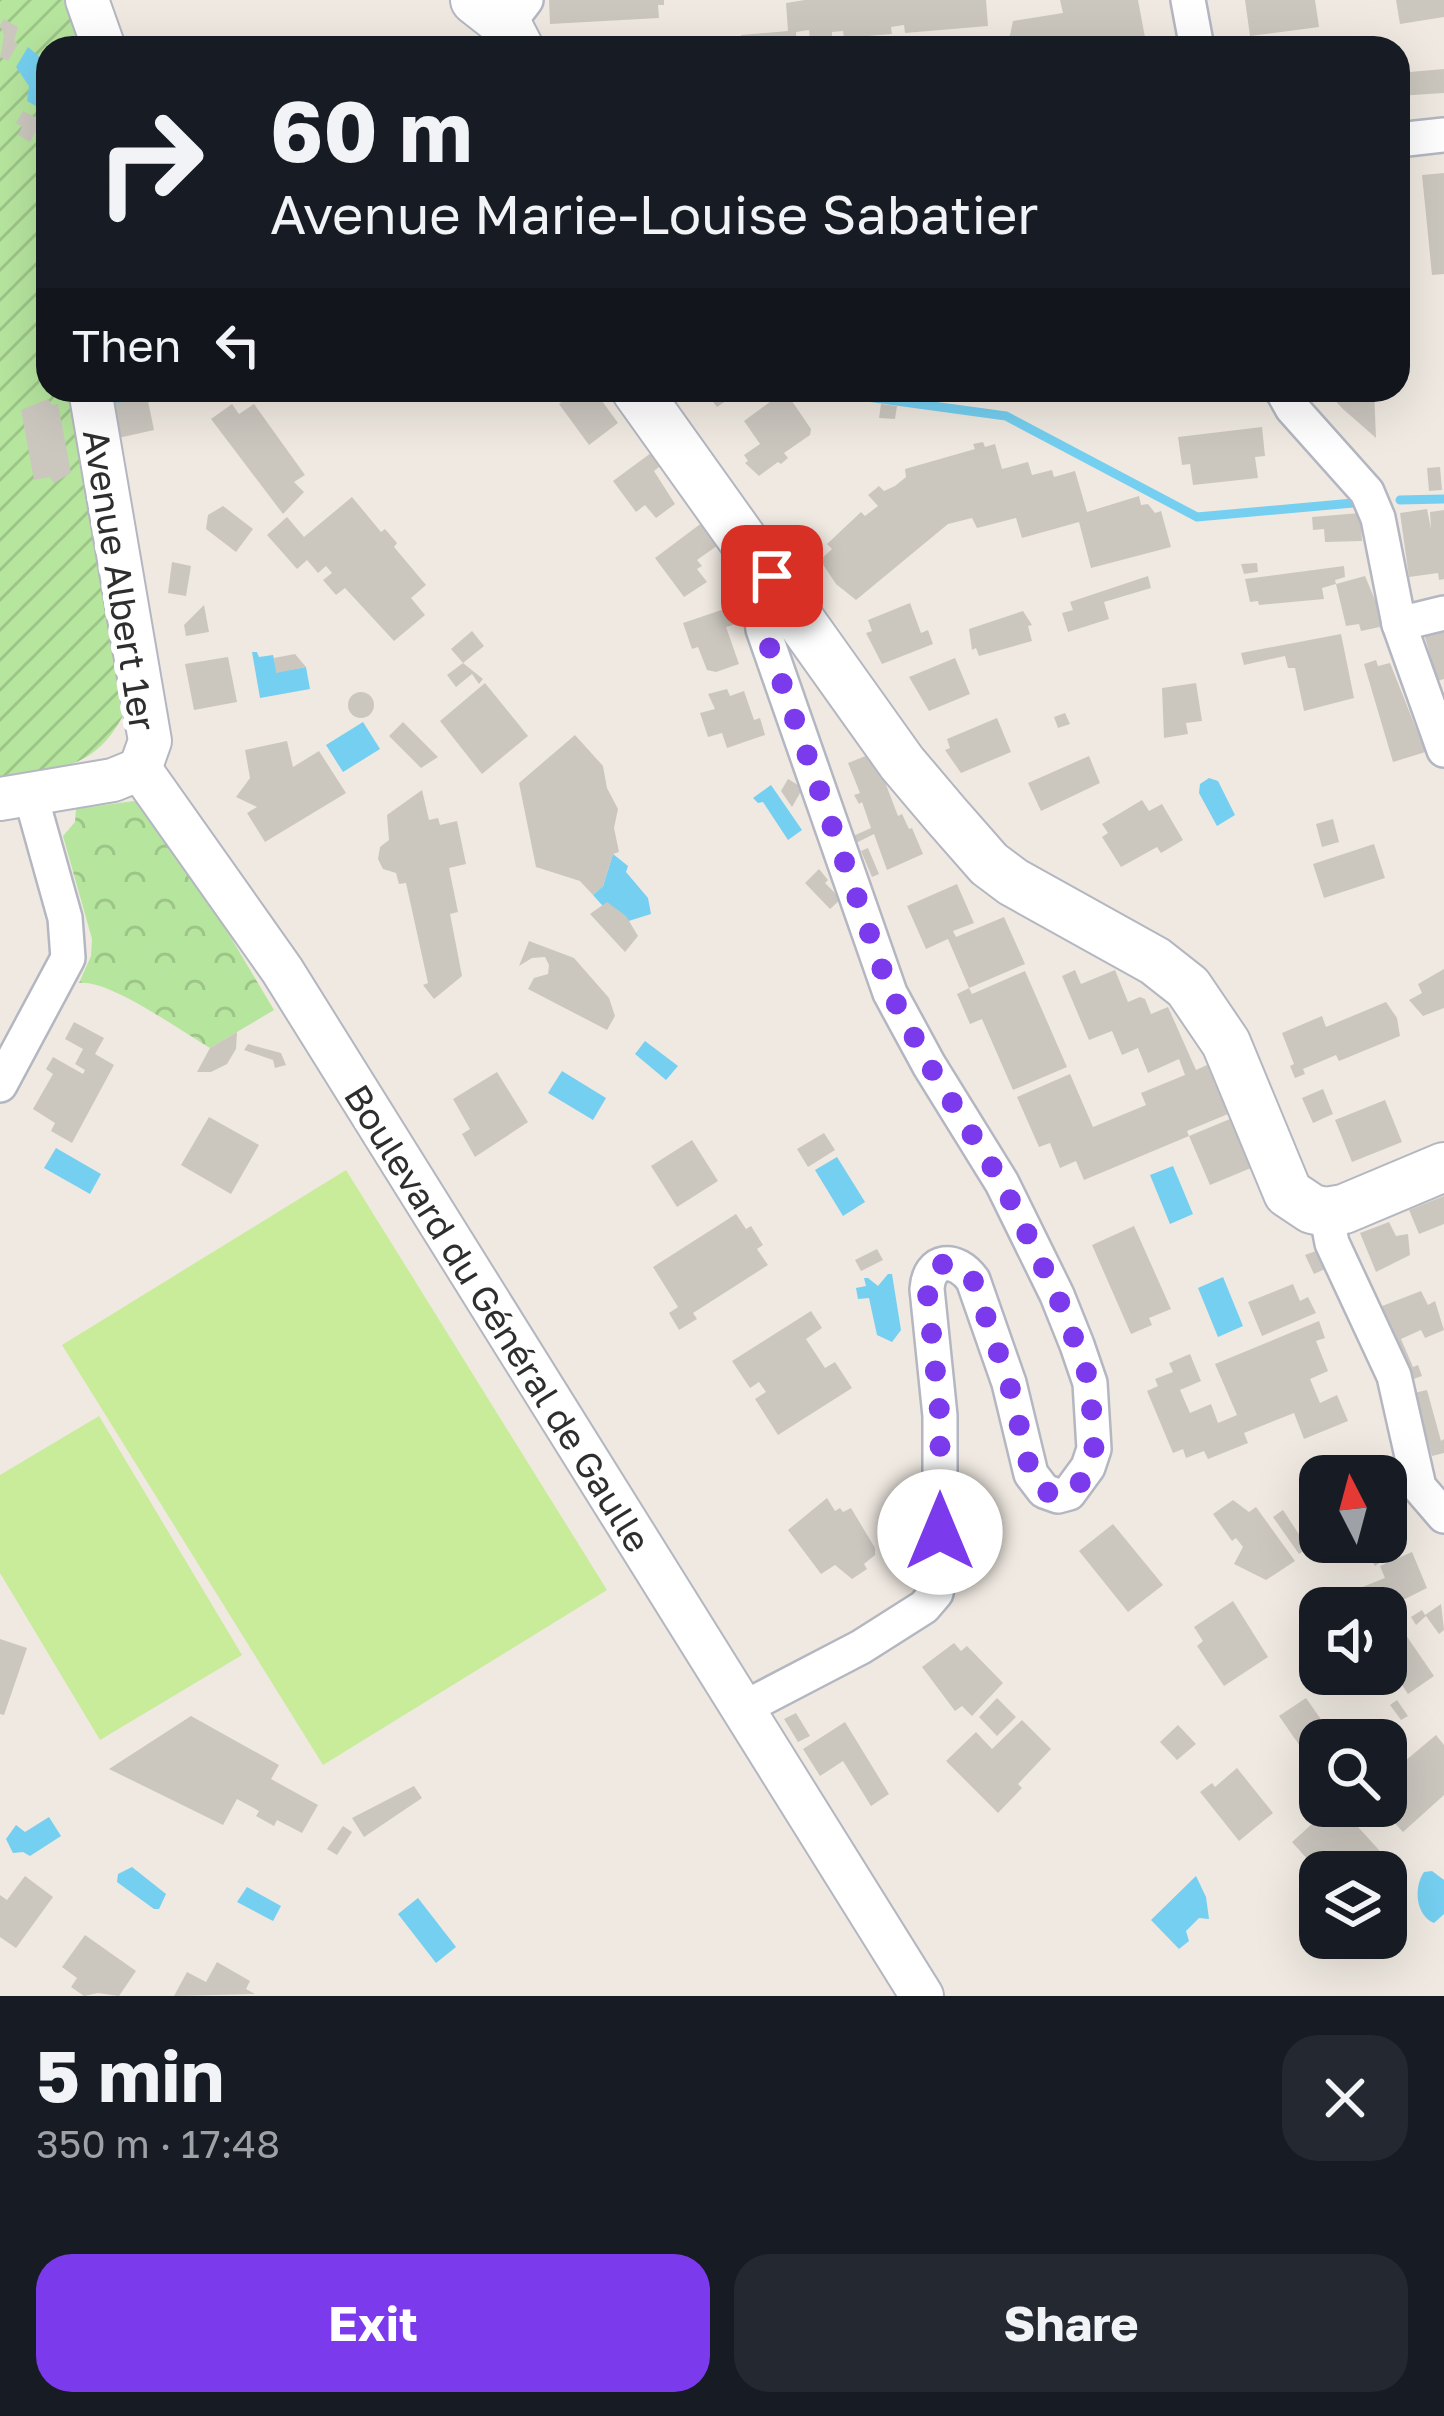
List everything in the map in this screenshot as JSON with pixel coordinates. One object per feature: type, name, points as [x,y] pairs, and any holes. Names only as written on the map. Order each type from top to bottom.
[{"type":"main road","points":[[645,402],[902,763],[989,864],[1052,905],[1155,961],[1188,986],[1226,1043],[1288,1193],[1312,1209],[1327,1212],[1444,1167]]},
{"type":"street","points":[[87,0],[100,36]]},
{"type":"street","points":[[1188,0],[1195,36]]},
{"type":"street","points":[[1410,139],[1444,135]]},
{"type":"street","name":"Avenue Albert 1er","points":[[92,402],[150,741],[140,769]]},
{"type":"street","points":[[1289,402],[1367,493],[1378,518],[1399,623],[1444,750]]},
{"type":"street","points":[[740,1710],[861,1647],[924,1607],[936,1593],[940,1416],[927,1289],[928,1274],[937,1264],[951,1262],[973,1280],[1009,1383],[1031,1474],[1044,1491],[1058,1496],[1070,1493],[1080,1483],[1094,1449],[1090,1383],[1057,1295],[1002,1183],[890,992],[763,629],[759,607],[763,587],[772,576]]},
{"type":"street","points":[[1399,623],[1444,613]]},
{"type":"street","points":[[0,1085],[68,958],[65,919],[15,796],[112,780],[140,769]]},
{"type":"street","name":"Boulevard du Général de Gaulle","points":[[140,769],[282,970],[922,1996]]},
{"type":"street","points":[[1327,1212],[1332,1243],[1394,1376],[1419,1487],[1444,1516]]},
{"type":"green space","points":[[0,0],[67,0],[80,36],[36,36],[36,402],[73,402],[126,709],[115,729],[90,755],[58,769],[0,780]]},
{"type":"green space","points":[[134,801],[154,809],[274,1010],[210,1048],[126,997],[79,983],[91,956],[92,939],[63,836],[75,822],[76,809]]},
{"type":"green space","points":[[346,1170],[607,1590],[323,1765],[62,1345]]},
{"type":"green space","points":[[99,1416],[242,1655],[100,1740],[0,1573],[0,1475]]},
{"type":"water","points":[[28,47],[36,54],[36,106],[27,101],[29,86],[16,67]]},
{"type":"water","points":[[252,652],[259,657],[273,655],[277,672],[306,667],[310,689],[260,698]]},
{"type":"water","points":[[363,722],[380,749],[343,772],[326,745]]},
{"type":"water","points":[[1209,778],[1218,781],[1235,815],[1217,826],[1199,793],[1200,784]]},
{"type":"water","points":[[771,785],[802,830],[788,840],[763,802],[753,798]]},
{"type":"water","points":[[613,854],[628,866],[626,872],[648,898],[651,914],[619,924],[593,895],[603,886]]},
{"type":"water","points":[[645,1041],[678,1066],[666,1080],[635,1054]]},
{"type":"water","points":[[562,1071],[606,1098],[593,1120],[548,1093]]},
{"type":"water","points":[[56,1148],[101,1174],[90,1194],[44,1168]]},
{"type":"water","points":[[837,1157],[865,1202],[843,1216],[815,1170]]},
{"type":"water","points":[[1173,1166],[1193,1214],[1170,1224],[1150,1175]]},
{"type":"water","points":[[892,1274],[901,1330],[892,1342],[877,1335],[869,1298],[858,1299],[856,1288],[866,1286],[864,1278],[878,1286]]},
{"type":"water","points":[[1223,1277],[1243,1326],[1218,1337],[1198,1288]]},
{"type":"water","points":[[49,1817],[61,1836],[30,1856],[13,1853],[6,1839],[16,1825],[25,1832]]},
{"type":"water","points":[[132,1867],[166,1894],[159,1909],[117,1882],[118,1874]]},
{"type":"water","points":[[1432,1871],[1444,1880],[1444,1914],[1434,1923],[1423,1914],[1418,1893],[1424,1872]]},
{"type":"water","points":[[1196,1876],[1209,1919],[1199,1918],[1186,1931],[1189,1941],[1179,1949],[1151,1920]]},
{"type":"water","points":[[247,1887],[281,1906],[273,1921],[237,1902]]},
{"type":"water","points":[[418,1898],[456,1947],[436,1963],[398,1914]]},
{"type":"building","points":[[549,0],[664,0],[664,5],[658,5],[659,18],[550,24]]},
{"type":"building","points":[[986,0],[988,26],[905,33],[904,25],[891,27],[892,34],[868,36],[844,36],[843,31],[810,36],[809,30],[796,32],[796,36],[741,36],[788,31],[786,3]]},
{"type":"building","points":[[1060,0],[1138,0],[1145,36],[1009,36],[1013,21],[1063,13]]},
{"type":"building","points":[[1245,0],[1315,0],[1319,27],[1250,36]]},
{"type":"building","points":[[1396,0],[1444,0],[1444,17],[1400,24]]},
{"type":"building","points":[[4,19],[18,27],[14,41],[18,44],[8,61],[0,57]]},
{"type":"building","points":[[1444,69],[1444,93],[1410,95],[1410,72]]},
{"type":"building","points":[[23,111],[36,118],[30,142],[18,135],[22,127],[16,123]]},
{"type":"building","points":[[1444,173],[1444,274],[1432,275],[1422,175]]},
{"type":"building","points":[[41,402],[58,404],[71,473],[54,483],[50,477],[34,480],[21,410]]},
{"type":"building","points":[[148,402],[154,430],[114,439],[107,403]]},
{"type":"building","points":[[603,402],[618,423],[589,445],[559,404]]},
{"type":"building","points":[[770,402],[793,402],[811,429],[810,435],[784,453],[788,458],[759,476],[745,463],[744,455],[760,444],[744,421]]},
{"type":"building","points":[[1336,402],[1374,402],[1376,438]]},
{"type":"building","points":[[232,404],[239,414],[254,404],[305,475],[294,482],[304,492],[283,514],[211,419]]},
{"type":"building","points":[[881,404],[897,406],[895,419],[879,418]]},
{"type":"building","points":[[1262,427],[1265,456],[1255,457],[1258,478],[1193,485],[1190,464],[1182,465],[1178,437]]},
{"type":"building","points":[[983,442],[985,447],[995,444],[1002,469],[1028,462],[1032,475],[1052,470],[1054,477],[1075,471],[1087,512],[1139,496],[1141,505],[1148,504],[1155,513],[1161,511],[1171,547],[1091,568],[1079,522],[1022,538],[1016,518],[977,528],[972,518],[948,524],[856,600],[836,584],[820,560],[832,549],[827,544],[861,512],[865,516],[878,506],[868,495],[879,486],[884,491],[895,486],[906,477],[905,469],[975,449],[973,444]]},
{"type":"building","points":[[655,450],[664,463],[654,471],[675,504],[656,518],[645,505],[636,512],[613,481]]},
{"type":"building","points":[[1440,467],[1442,490],[1429,491],[1427,468]]},
{"type":"building","points":[[352,497],[381,532],[385,529],[397,543],[394,547],[426,585],[411,598],[425,615],[394,641],[345,588],[336,595],[323,580],[332,573],[326,566],[318,573],[307,560],[297,569],[267,535],[287,517],[304,537]]},
{"type":"building","points":[[223,506],[253,529],[236,552],[206,529],[208,515]]},
{"type":"building","points":[[1427,509],[1431,529],[1430,512],[1444,510],[1444,579],[1439,580],[1438,573],[1409,577],[1400,513]]},
{"type":"building","points":[[1360,513],[1362,541],[1325,542],[1324,529],[1313,530],[1312,517]]},
{"type":"building","points":[[711,516],[728,538],[697,560],[702,566],[697,569],[707,582],[684,597],[655,558]]},
{"type":"building","points":[[172,562],[191,566],[186,596],[168,593]]},
{"type":"building","points":[[1257,563],[1258,572],[1244,574],[1241,564]]},
{"type":"building","points":[[1344,566],[1345,577],[1335,580],[1336,584],[1322,588],[1324,599],[1259,605],[1250,602],[1245,579]]},
{"type":"building","points":[[1148,576],[1151,588],[1104,602],[1109,619],[1068,632],[1062,613],[1073,610],[1070,602]]},
{"type":"building","points":[[1365,576],[1378,607],[1384,606],[1389,625],[1361,631],[1359,624],[1346,626],[1336,584]]},
{"type":"building","points":[[745,602],[746,621],[726,627],[739,664],[716,672],[707,670],[698,647],[692,649],[683,623]]},
{"type":"building","points":[[910,603],[921,633],[928,630],[933,644],[882,664],[866,633],[872,631],[868,620]]},
{"type":"building","points":[[204,605],[209,632],[186,636],[184,625]]},
{"type":"building","points":[[1023,611],[1032,625],[1028,626],[1032,641],[979,656],[976,648],[972,650],[969,629]]},
{"type":"building","points":[[1444,620],[1444,679],[1437,681],[1422,626]]},
{"type":"building","points":[[472,631],[484,646],[463,663],[451,649]]},
{"type":"building","points":[[1341,634],[1354,698],[1304,711],[1295,668],[1288,668],[1285,656],[1244,665],[1241,653]]},
{"type":"building","points":[[295,654],[306,667],[276,673],[274,658]]},
{"type":"building","points":[[228,657],[237,702],[194,710],[185,664]]},
{"type":"building","points":[[955,658],[970,694],[929,711],[909,677]]},
{"type":"building","points":[[1376,660],[1378,666],[1390,663],[1421,741],[1427,738],[1432,750],[1393,762],[1364,664]]},
{"type":"building","points":[[463,663],[483,679],[479,684],[472,674],[456,687],[447,675]]},
{"type":"building","points":[[485,683],[528,736],[482,774],[440,721]]},
{"type":"building","points":[[1196,683],[1202,721],[1186,723],[1188,734],[1164,738],[1162,688]]},
{"type":"building","points":[[727,689],[730,696],[744,691],[765,735],[727,748],[722,733],[708,737],[700,713],[715,709],[708,694]]},
{"type":"building","points":[[361,692],[374,705],[361,718],[348,705]]},
{"type":"building","points":[[1065,713],[1070,724],[1058,728],[1054,717]]},
{"type":"building","points":[[997,718],[1011,752],[961,773],[945,750],[950,748],[947,739]]},
{"type":"building","points":[[403,722],[438,757],[421,768],[389,736]]},
{"type":"building","points":[[575,735],[603,766],[618,809],[614,828],[619,852],[613,854],[603,886],[593,895],[580,881],[536,867],[519,783]]},
{"type":"building","points":[[287,741],[293,767],[319,751],[346,793],[265,842],[247,813],[257,807],[236,797],[250,778],[245,750]]},
{"type":"building","points":[[868,755],[873,763],[877,761],[898,816],[902,814],[912,828],[923,854],[887,870],[874,834],[854,844],[851,837],[871,828],[862,802],[854,795],[860,793],[848,763]]},
{"type":"building","points":[[1089,756],[1100,783],[1041,811],[1028,783]]},
{"type":"building","points":[[788,779],[803,788],[792,807],[781,791]]},
{"type":"building","points":[[422,790],[429,820],[438,818],[440,825],[457,821],[466,864],[449,868],[458,912],[450,914],[462,976],[434,999],[423,985],[428,983],[406,883],[399,884],[396,873],[383,869],[378,859],[380,847],[389,840],[387,815]]},
{"type":"building","points":[[1142,800],[1149,811],[1162,804],[1183,840],[1161,853],[1157,847],[1121,867],[1102,837],[1108,833],[1102,824]]},
{"type":"building","points":[[1333,819],[1339,842],[1322,847],[1316,824]]},
{"type":"building","points":[[1374,844],[1385,878],[1324,898],[1313,864]]},
{"type":"building","points":[[868,848],[879,874],[872,877],[861,851]]},
{"type":"building","points":[[819,869],[841,899],[830,909],[805,883]]},
{"type":"building","points":[[957,884],[974,923],[953,931],[956,937],[1004,917],[1025,964],[969,988],[948,939],[926,949],[907,906]]},
{"type":"building","points":[[607,902],[626,916],[638,936],[625,952],[590,914]]},
{"type":"building","points":[[529,941],[574,958],[609,998],[615,1016],[607,1030],[528,989],[534,978],[548,974],[549,965],[545,957],[519,966]]},
{"type":"building","points":[[1444,969],[1444,1008],[1423,1016],[1409,1000],[1422,993],[1418,984]]},
{"type":"building","points":[[1075,970],[1081,984],[1115,970],[1128,1002],[1145,999],[1151,1014],[1168,1007],[1196,1070],[1207,1065],[1228,1114],[1187,1131],[1189,1136],[1084,1180],[1076,1161],[1060,1168],[1050,1143],[1039,1147],[1017,1097],[1070,1074],[1093,1127],[1146,1105],[1141,1093],[1185,1075],[1179,1059],[1148,1073],[1138,1048],[1122,1055],[1112,1031],[1089,1040],[1062,976]]},
{"type":"building","points":[[1025,971],[1067,1067],[1013,1090],[982,1019],[970,1024],[957,994],[969,988],[972,994]]},
{"type":"building","points":[[1386,1002],[1397,1018],[1400,1036],[1339,1061],[1336,1055],[1303,1069],[1305,1074],[1295,1078],[1282,1033],[1322,1016],[1326,1027]]},
{"type":"building","points":[[74,1022],[104,1038],[95,1054],[114,1065],[72,1143],[51,1131],[55,1123],[33,1109],[53,1074],[46,1069],[53,1057],[83,1074],[85,1070],[75,1064],[83,1049],[65,1039]]},
{"type":"building","points":[[237,1032],[236,1049],[227,1064],[211,1072],[197,1072],[210,1048]]},
{"type":"building","points":[[248,1044],[281,1053],[286,1065],[275,1068],[273,1060],[244,1050]]},
{"type":"building","points":[[497,1072],[528,1122],[475,1157],[462,1134],[470,1129],[453,1099]]},
{"type":"building","points":[[1323,1089],[1333,1114],[1313,1123],[1302,1098]]},
{"type":"building","points":[[1385,1100],[1402,1142],[1352,1162],[1335,1120]]},
{"type":"building","points":[[209,1117],[259,1145],[231,1194],[181,1165]]},
{"type":"building","points":[[1230,1119],[1251,1168],[1210,1185],[1189,1136]]},
{"type":"building","points":[[824,1133],[835,1150],[808,1167],[797,1149]]},
{"type":"building","points":[[692,1140],[718,1181],[677,1207],[651,1166]]},
{"type":"building","points":[[1444,1196],[1444,1224],[1419,1234],[1409,1210]]},
{"type":"building","points":[[736,1214],[763,1245],[757,1249],[768,1265],[693,1313],[697,1319],[679,1330],[669,1313],[678,1307],[653,1267]]},
{"type":"building","points":[[1389,1222],[1396,1236],[1408,1234],[1410,1255],[1376,1272],[1360,1233]]},
{"type":"building","points":[[1134,1226],[1171,1309],[1149,1318],[1152,1325],[1131,1334],[1092,1245]]},
{"type":"building","points":[[877,1249],[883,1260],[861,1271],[855,1260]]},
{"type":"building","points":[[1316,1251],[1325,1269],[1314,1274],[1305,1255]]},
{"type":"building","points":[[1293,1284],[1300,1301],[1308,1297],[1316,1313],[1262,1336],[1248,1302]]},
{"type":"building","points":[[1421,1291],[1428,1305],[1435,1301],[1444,1330],[1425,1338],[1421,1330],[1401,1339],[1422,1376],[1408,1381],[1377,1308]]},
{"type":"building","points":[[811,1311],[822,1328],[806,1339],[825,1368],[835,1362],[852,1388],[778,1435],[755,1399],[766,1392],[759,1382],[750,1388],[732,1361]]},
{"type":"building","points":[[1319,1321],[1325,1338],[1316,1341],[1328,1371],[1310,1379],[1320,1403],[1337,1395],[1348,1421],[1304,1439],[1294,1413],[1244,1433],[1248,1443],[1208,1459],[1204,1451],[1186,1458],[1183,1449],[1173,1453],[1147,1391],[1158,1386],[1155,1379],[1173,1372],[1169,1363],[1190,1354],[1201,1381],[1180,1390],[1190,1413],[1211,1404],[1218,1423],[1237,1415],[1215,1364]]},
{"type":"building","points":[[1427,1390],[1441,1441],[1444,1439],[1444,1453],[1432,1456],[1414,1393]]},
{"type":"building","points":[[827,1498],[835,1511],[851,1508],[875,1548],[875,1555],[864,1564],[867,1569],[852,1579],[835,1565],[821,1574],[788,1530]]},
{"type":"building","points":[[1233,1500],[1249,1512],[1256,1507],[1295,1561],[1266,1580],[1234,1564],[1243,1547],[1236,1538],[1232,1541],[1213,1514]]},
{"type":"building","points":[[1283,1510],[1299,1534],[1299,1554],[1273,1517]]},
{"type":"building","points":[[1113,1524],[1163,1585],[1128,1612],[1079,1551]]},
{"type":"building","points":[[1412,1552],[1427,1588],[1407,1598],[1407,1587],[1362,1587],[1385,1578],[1380,1566],[1407,1563],[1407,1554]]},
{"type":"building","points":[[1233,1601],[1268,1657],[1224,1686],[1197,1646],[1203,1641],[1194,1627]]},
{"type":"building","points":[[1441,1604],[1444,1630],[1439,1634],[1426,1616],[1416,1625],[1411,1617],[1422,1610],[1425,1615]]},
{"type":"building","points":[[1407,1637],[1434,1676],[1407,1692]]},
{"type":"building","points":[[0,1639],[27,1648],[4,1715],[0,1714]]},
{"type":"building","points":[[954,1643],[961,1651],[967,1646],[1003,1683],[972,1716],[962,1706],[955,1711],[922,1667]]},
{"type":"building","points":[[997,1698],[1016,1717],[997,1736],[979,1717]]},
{"type":"building","points":[[1306,1698],[1321,1719],[1299,1719],[1299,1745],[1279,1716]]},
{"type":"building","points":[[1397,1700],[1408,1716],[1400,1719],[1390,1705]]},
{"type":"building","points":[[796,1713],[810,1736],[798,1742],[784,1719]]},
{"type":"building","points":[[191,1716],[279,1765],[271,1779],[318,1805],[302,1833],[277,1820],[274,1826],[237,1799],[223,1825],[109,1769]]},
{"type":"building","points":[[1022,1720],[1051,1749],[998,1813],[946,1761],[976,1732],[992,1749]]},
{"type":"building","points":[[845,1722],[889,1794],[871,1806],[843,1761],[820,1776],[803,1749]]},
{"type":"building","points":[[1178,1725],[1196,1744],[1177,1760],[1160,1742]]},
{"type":"building","points":[[1436,1735],[1444,1745],[1444,1795],[1403,1832],[1398,1827],[1407,1827],[1407,1759]]},
{"type":"building","points":[[1237,1768],[1273,1813],[1239,1841],[1200,1792],[1212,1783],[1215,1787]]},
{"type":"building","points":[[414,1786],[422,1798],[364,1837],[352,1818]]},
{"type":"building","points":[[343,1826],[352,1832],[337,1855],[327,1849]]},
{"type":"building","points":[[1309,1827],[1358,1827],[1380,1851],[1300,1851],[1292,1842]]},
{"type":"building","points":[[25,1876],[53,1897],[16,1948],[0,1937],[0,1895],[7,1900]]},
{"type":"building","points":[[85,1935],[136,1971],[119,1996],[84,1996],[71,1987],[77,1978],[62,1967]]},
{"type":"building","points":[[217,1962],[250,1981],[246,1989],[255,1994],[174,1996],[187,1972],[206,1982]]},
{"type":"waterway","points":[[904,402],[1006,416],[1197,517],[1353,503]]},
{"type":"waterway","points":[[1400,500],[1444,499]]},
{"type":"route","points":[[772,576],[763,587],[759,607],[763,629],[890,992],[1002,1183],[1057,1295],[1090,1383],[1094,1449],[1080,1483],[1058,1496],[1044,1491],[1031,1474],[1009,1383],[973,1280],[951,1262],[937,1264],[928,1274],[927,1289],[940,1416],[940,1532]]}]
